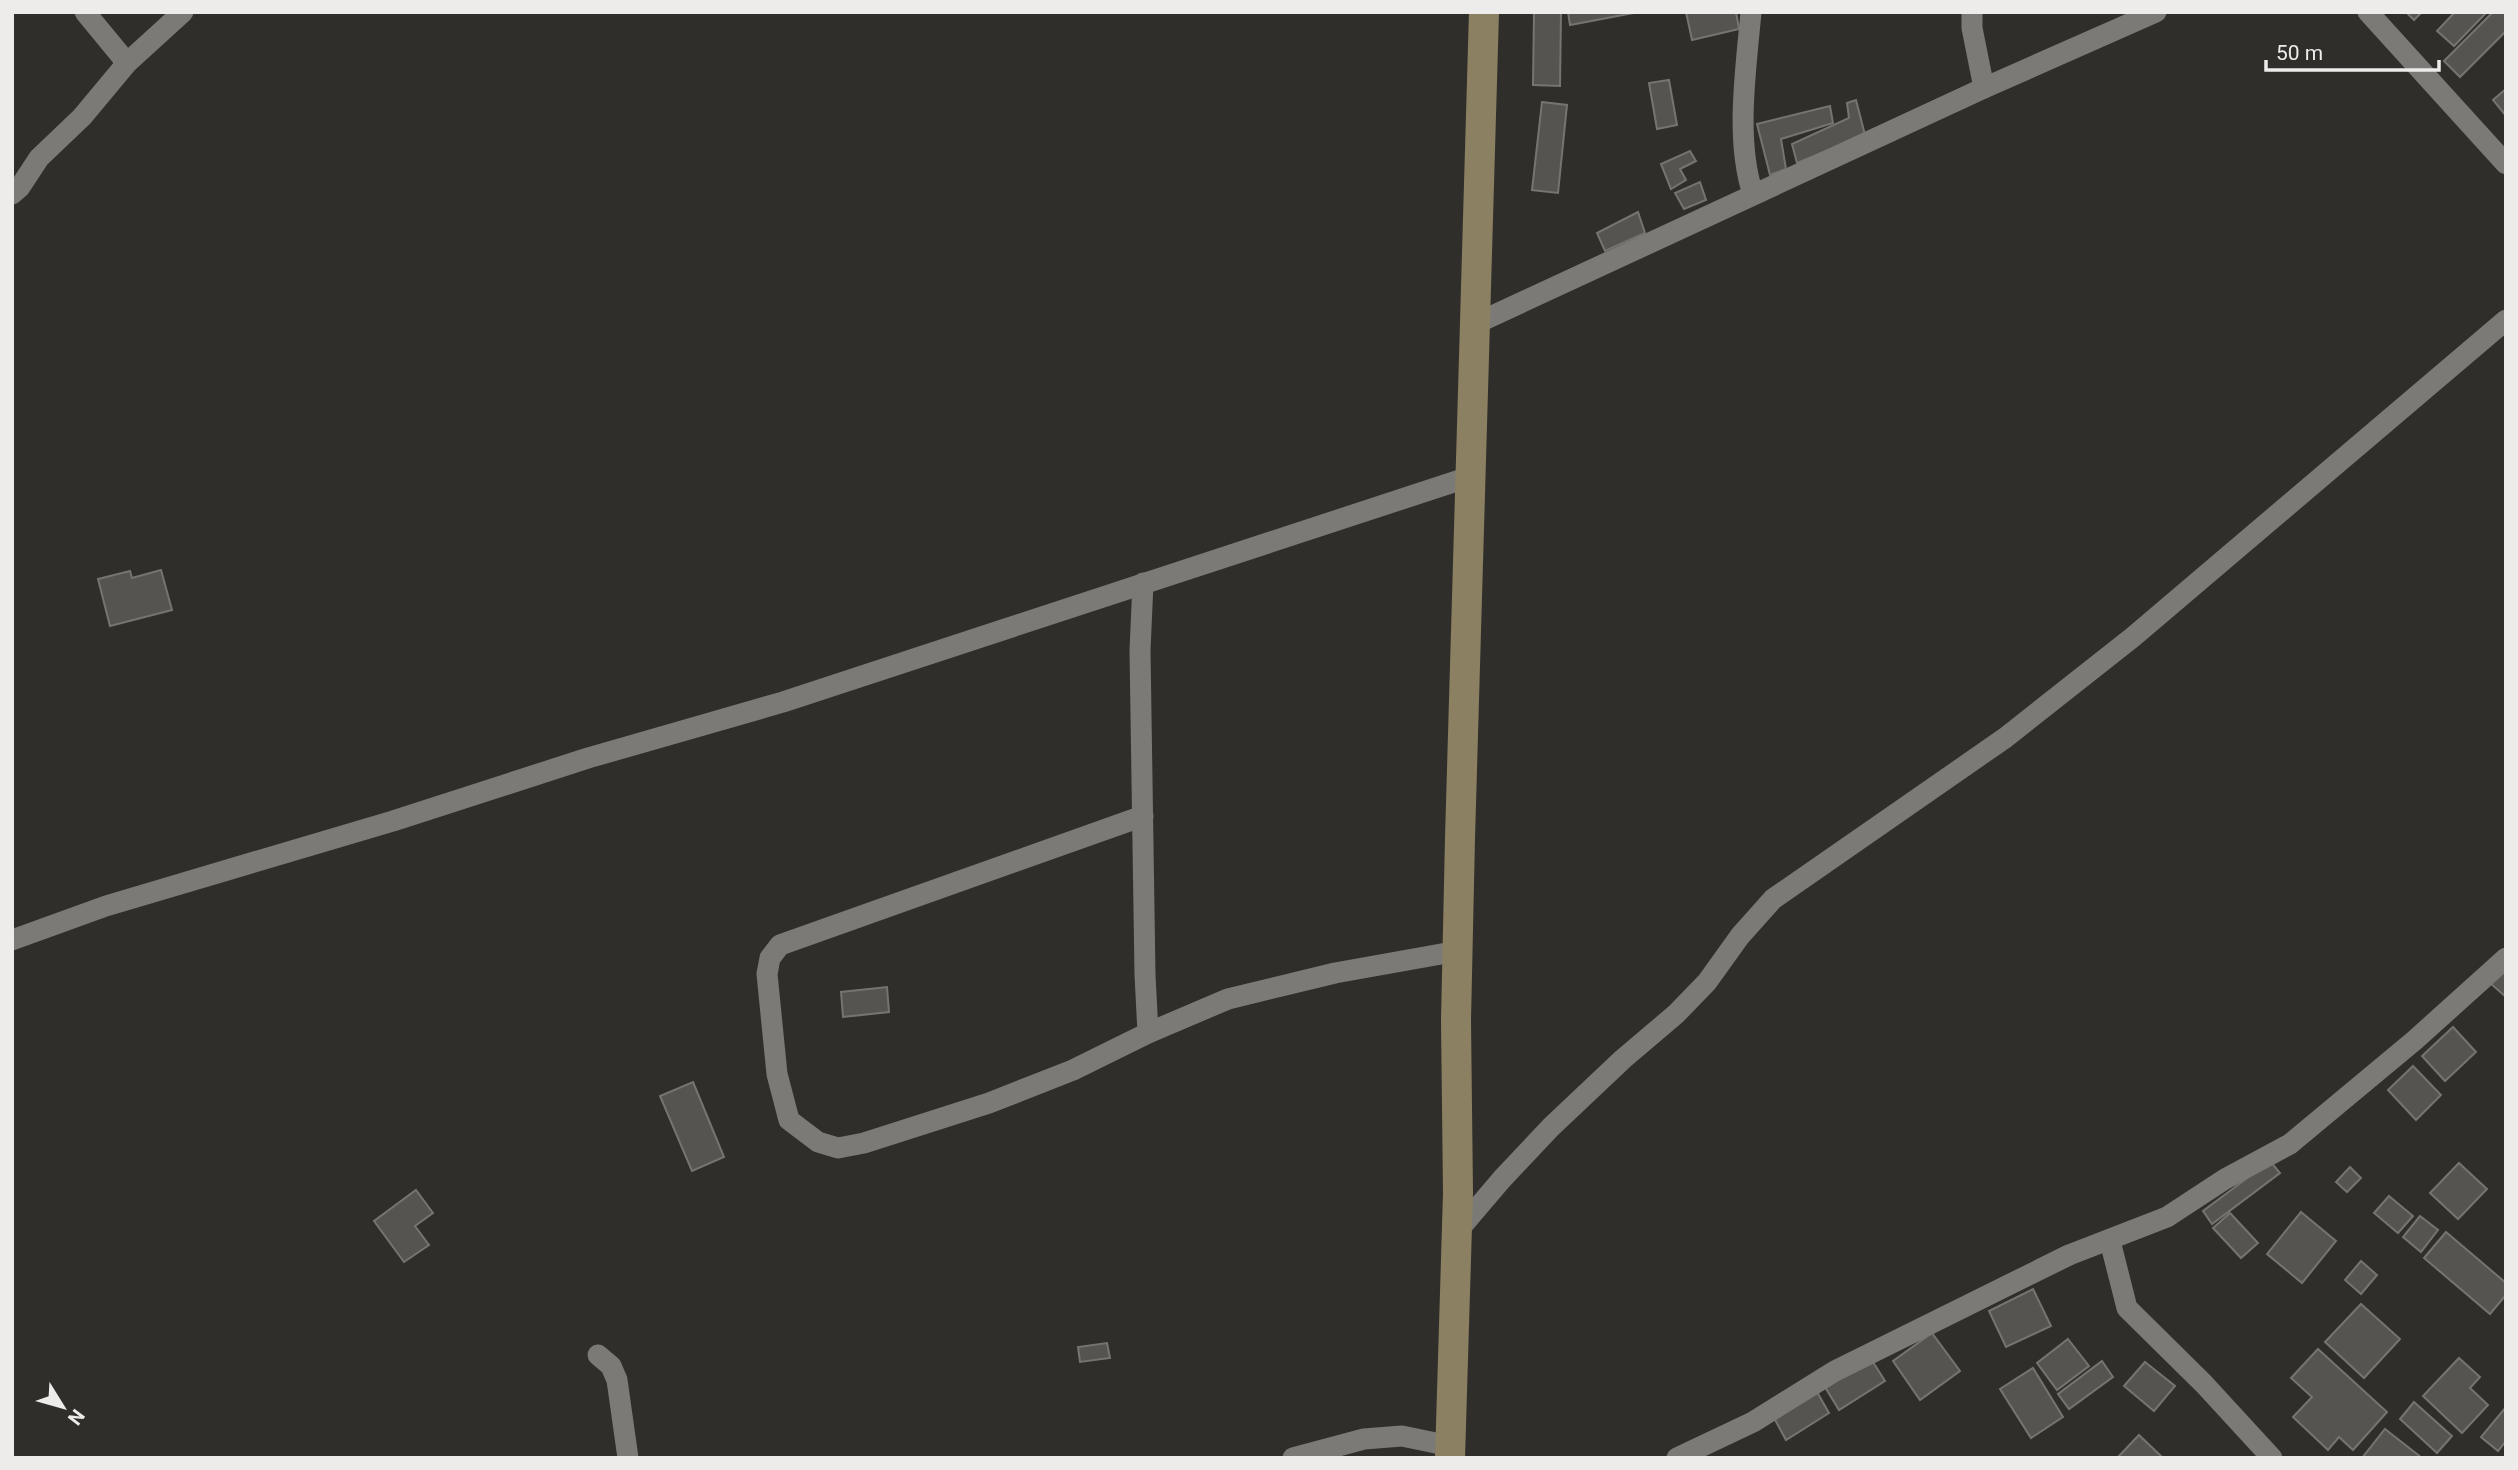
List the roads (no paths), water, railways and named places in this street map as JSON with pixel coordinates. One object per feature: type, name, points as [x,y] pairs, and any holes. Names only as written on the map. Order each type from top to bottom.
[{"type":"street","points":[[85,12],[127,63]]},
{"type":"street","points":[[12,194],[20,187],[39,158],[82,117],[127,63],[183,12]]},
{"type":"street","points":[[1293,1458],[1364,1439],[1402,1436],[1450,1452],[1456,1233],[1458,951],[1485,12]]},
{"type":"street","points":[[1751,12],[1744,135],[1747,176],[1753,194]]},
{"type":"street","points":[[1972,12],[1972,27],[1984,88]]},
{"type":"street","points":[[1475,324],[1984,88],[2156,12]]},
{"type":"street","points":[[2368,12],[2506,164]]},
{"type":"street","points":[[1456,1233],[1551,1127],[1699,990],[1740,936],[1773,899],[2005,738],[2122,645],[2506,320]]},
{"type":"street","points":[[12,940],[106,906],[393,821],[587,758],[783,702],[1472,476]]},
{"type":"street","points":[[1143,583],[1140,650],[1144,975],[1148,1034]]},
{"type":"street","points":[[1143,817],[779,945],[770,958],[767,974],[777,1074],[789,1120],[818,1142],[838,1148],[864,1143],[989,1103],[1073,1070],[1228,999],[1335,973],[1458,951]]},
{"type":"street","points":[[1677,1458],[1753,1422],[1835,1371],[2069,1255],[2167,1217],[2225,1179],[2290,1144],[2415,1040],[2506,958]]},
{"type":"street","points":[[2110,1241],[2127,1308],[2204,1384],[2272,1458]]},
{"type":"street","points":[[598,1355],[611,1366],[617,1380],[628,1458]]}]
